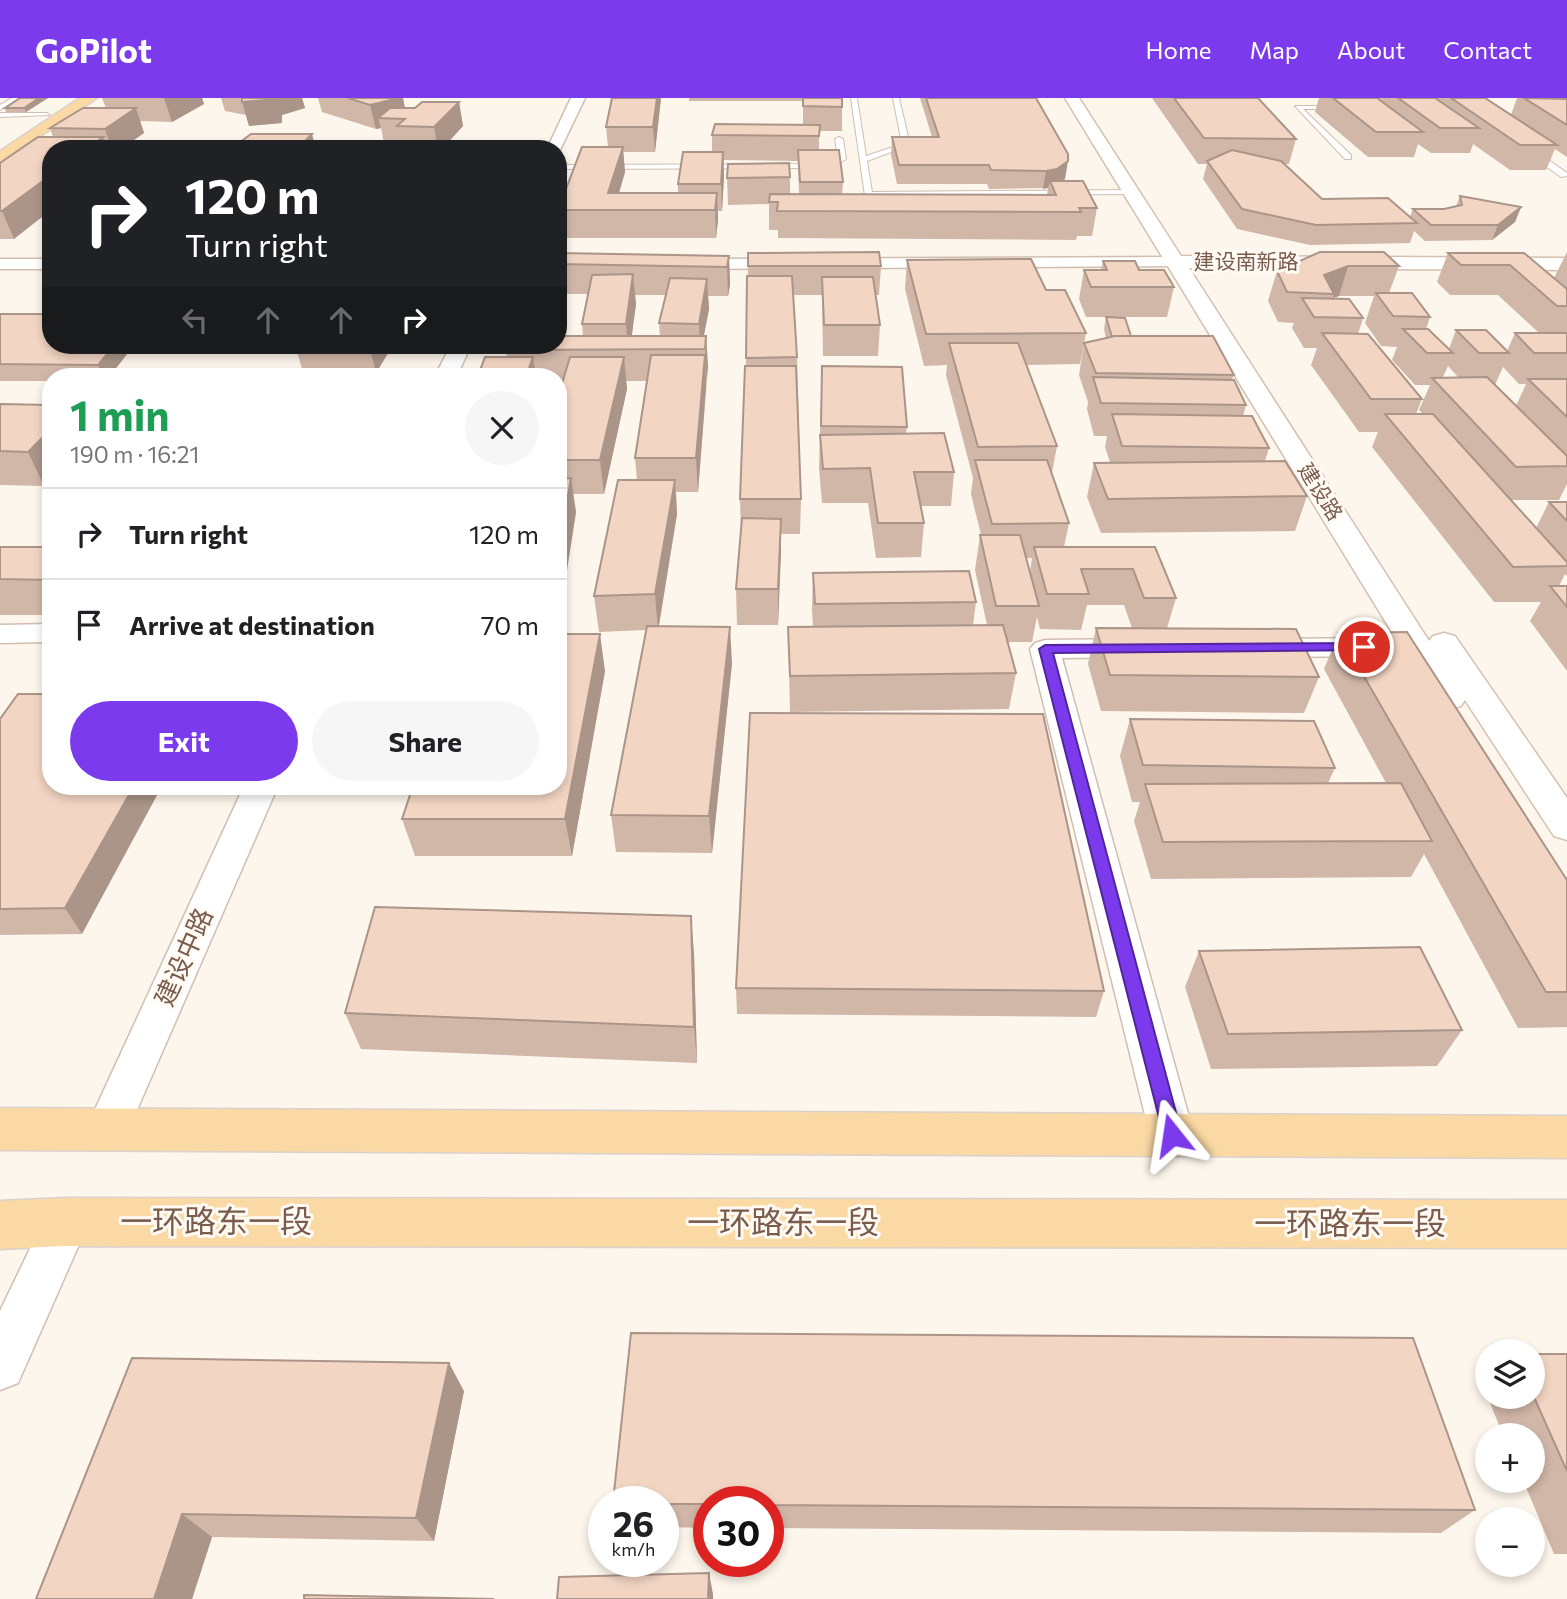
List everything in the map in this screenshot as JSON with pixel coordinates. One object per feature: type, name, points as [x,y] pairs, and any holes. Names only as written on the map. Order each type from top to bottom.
[{"type":"main road","points":[[0,145],[72,98]]},
{"type":"main road","points":[[0,158],[90,98]]},
{"type":"main road","points":[[0,1129],[1567,1137]]},
{"type":"main road","name":"一环路东一段","points":[[0,1225],[66,1222],[1567,1224]]},
{"type":"street","points":[[558,140],[578,98]]},
{"type":"street","name":"建设路","points":[[1072,98],[1132,192],[1189,262],[1417,601]]},
{"type":"street","name":"建设路","points":[[1094,98],[1189,262],[1424,635],[1567,827]]},
{"type":"street","points":[[668,264],[1189,262]]},
{"type":"street","name":"建设南新路","points":[[1189,262],[1567,264]]},
{"type":"street","points":[[0,264],[42,264]]},
{"type":"street","points":[[0,634],[42,634]]},
{"type":"street","points":[[1224,648],[1424,635]]},
{"type":"street","name":"建设路","points":[[1424,635],[1460,715]]},
{"type":"street","points":[[1169,648],[1045,649],[1172,1135]]},
{"type":"street","name":"建设中路","points":[[108,1129],[257,795]]},
{"type":"street","points":[[0,1365],[66,1222]]},
{"type":"lane","points":[[0,108],[17,98]]},
{"type":"lane","points":[[854,98],[868,194],[1132,192]]},
{"type":"lane","points":[[862,160],[906,145],[896,98]]},
{"type":"lane","points":[[1348,157],[1297,107],[1349,107]]},
{"type":"lane","points":[[0,115],[47,115]]},
{"type":"lane","points":[[829,139],[859,139]]},
{"type":"lane","points":[[567,167],[832,166],[842,159],[839,139]]},
{"type":"lane","points":[[1520,144],[1564,175]]},
{"type":"building","points":[[20,98],[39,98],[24,108],[5,108]]},
{"type":"building","points":[[242,98],[276,98],[242,102]]},
{"type":"building","points":[[348,98],[399,98],[370,105]]},
{"type":"building","points":[[612,98],[657,98],[653,127],[606,127]]},
{"type":"building","points":[[803,98],[842,98],[842,107],[803,106]]},
{"type":"building","points":[[926,98],[1036,98],[1068,154],[1068,161],[1057,169],[1046,171],[991,170],[989,165],[899,165],[892,137],[939,137]]},
{"type":"building","points":[[1174,98],[1258,98],[1296,139],[1204,138]]},
{"type":"building","points":[[1333,98],[1377,98],[1423,132],[1376,132]]},
{"type":"building","points":[[1398,98],[1435,98],[1479,128],[1440,128]]},
{"type":"building","points":[[1451,98],[1485,98],[1557,145],[1520,145]]},
{"type":"building","points":[[1524,98],[1567,99],[1567,125]]},
{"type":"building","points":[[422,102],[459,102],[434,127],[397,126],[405,119],[378,118],[390,108],[415,108]]},
{"type":"building","points":[[83,108],[136,108],[105,129],[50,128]]},
{"type":"building","points":[[715,124],[820,125],[819,136],[712,135]]},
{"type":"building","points":[[251,134],[312,134],[306,140],[243,140]]},
{"type":"building","points":[[38,137],[103,137],[99,140],[42,140],[42,182],[2,211],[0,163]]},
{"type":"building","points":[[582,147],[623,147],[608,193],[717,193],[715,210],[567,210],[567,186]]},
{"type":"building","points":[[798,150],[839,150],[843,182],[800,182]]},
{"type":"building","points":[[1232,150],[1281,161],[1322,199],[1388,198],[1417,223],[1316,225],[1242,209],[1207,161]]},
{"type":"building","points":[[683,152],[723,152],[721,184],[678,184]]},
{"type":"building","points":[[789,163],[790,177],[727,178],[728,164]]},
{"type":"building","points":[[1050,181],[1083,181],[1097,208],[1079,208],[1081,212],[777,211],[778,202],[769,202],[770,194],[1056,195]]},
{"type":"building","points":[[1460,196],[1521,207],[1498,225],[1431,225],[1413,209],[1444,209],[1462,205]]},
{"type":"building","points":[[879,252],[881,266],[748,266],[748,253]]},
{"type":"building","points":[[1320,252],[1384,252],[1399,266],[1348,266],[1324,275],[1334,294],[1287,292],[1277,271]]},
{"type":"building","points":[[567,253],[729,256],[727,267],[567,264]]},
{"type":"building","points":[[1448,253],[1524,253],[1567,289],[1567,306],[1557,306],[1510,265],[1461,265]]},
{"type":"building","points":[[1031,259],[1046,290],[1065,290],[1086,333],[926,334],[907,260]]},
{"type":"building","points":[[1103,261],[1135,261],[1139,270],[1164,270],[1174,287],[1091,287],[1084,270],[1107,270]]},
{"type":"building","points":[[633,274],[626,324],[582,324],[592,275]]},
{"type":"building","points":[[747,276],[792,276],[797,357],[746,358]]},
{"type":"building","points":[[822,277],[873,277],[880,325],[824,325]]},
{"type":"building","points":[[670,278],[707,279],[699,324],[659,323]]},
{"type":"building","points":[[1376,293],[1412,293],[1430,317],[1393,316]]},
{"type":"building","points":[[1302,298],[1349,299],[1363,318],[1314,317]]},
{"type":"building","points":[[0,314],[42,314],[42,354],[107,354],[98,365],[0,364]]},
{"type":"building","points":[[1106,317],[1125,318],[1131,336],[1112,337]]},
{"type":"building","points":[[1403,329],[1428,329],[1453,353],[1427,353]]},
{"type":"building","points":[[1456,330],[1486,330],[1509,353],[1479,353]]},
{"type":"building","points":[[1322,333],[1368,334],[1422,399],[1371,399]]},
{"type":"building","points":[[1515,333],[1567,333],[1567,353],[1534,353]]},
{"type":"building","points":[[567,336],[706,336],[705,349],[567,350]]},
{"type":"building","points":[[1115,336],[1213,336],[1234,375],[1096,373],[1084,343]]},
{"type":"building","points":[[949,343],[1018,343],[1057,446],[978,447]]},
{"type":"building","points":[[651,355],[705,355],[696,458],[635,458]]},
{"type":"building","points":[[485,357],[533,357],[529,368],[481,368]]},
{"type":"building","points":[[570,357],[624,357],[600,460],[567,460],[567,368]]},
{"type":"building","points":[[745,366],[796,366],[801,499],[740,499]]},
{"type":"building","points":[[822,366],[902,367],[907,427],[821,426]]},
{"type":"building","points":[[1093,377],[1234,380],[1246,405],[1101,403]]},
{"type":"building","points":[[1487,377],[1567,456],[1567,466],[1516,467],[1432,378]]},
{"type":"building","points":[[1528,379],[1567,379],[1567,417]]},
{"type":"building","points":[[0,404],[42,405],[42,438],[28,452],[0,451]]},
{"type":"building","points":[[1112,414],[1252,416],[1269,448],[1122,446]]},
{"type":"building","points":[[1385,414],[1433,414],[1567,562],[1567,566],[1513,567]]},
{"type":"building","points":[[944,433],[954,472],[914,472],[924,523],[878,523],[870,468],[823,469],[820,435]]},
{"type":"building","points":[[975,460],[1047,460],[1069,523],[992,524]]},
{"type":"building","points":[[1285,461],[1307,496],[1108,499],[1094,463]]},
{"type":"building","points":[[567,478],[571,478],[567,502]]},
{"type":"building","points":[[618,480],[675,480],[655,594],[594,596]]},
{"type":"building","points":[[1549,502],[1567,502],[1567,521]]},
{"type":"building","points":[[742,518],[781,519],[778,589],[736,589]]},
{"type":"building","points":[[980,535],[1020,535],[1039,606],[996,606]]},
{"type":"building","points":[[0,547],[42,547],[42,580],[0,579]]},
{"type":"building","points":[[1034,547],[1155,547],[1176,598],[1144,598],[1133,569],[1081,569],[1089,594],[1047,594]]},
{"type":"building","points":[[969,571],[976,602],[815,604],[813,573]]},
{"type":"building","points":[[1550,586],[1567,586],[1567,607]]},
{"type":"building","points":[[1003,625],[1016,673],[790,676],[788,627]]},
{"type":"building","points":[[647,626],[730,627],[709,816],[611,815]]},
{"type":"building","points":[[1096,628],[1296,629],[1319,677],[1110,675]]},
{"type":"building","points":[[1407,632],[1567,880],[1567,992],[1546,992],[1339,633]]},
{"type":"building","points":[[567,634],[600,634],[565,819],[402,819],[410,795],[567,795]]},
{"type":"building","points":[[18,694],[42,694],[42,795],[129,795],[65,908],[0,909],[0,719]]},
{"type":"building","points":[[750,713],[1043,714],[1104,991],[736,988]]},
{"type":"building","points":[[1130,719],[1314,721],[1335,768],[1143,765]]},
{"type":"building","points":[[1401,783],[1432,841],[1163,842],[1145,784]]},
{"type":"building","points":[[375,907],[691,916],[694,1027],[345,1013]]},
{"type":"building","points":[[1420,947],[1462,1030],[1228,1034],[1199,951]]},
{"type":"building","points":[[631,1333],[1413,1338],[1475,1510],[784,1505],[784,1486],[693,1486],[693,1504],[679,1504],[679,1486],[615,1486]]},
{"type":"building","points":[[1545,1354],[1567,1354],[1567,1471],[1539,1409],[1545,1409]]},
{"type":"building","points":[[132,1358],[449,1363],[416,1518],[182,1514],[154,1599],[36,1599]]},
{"type":"building","points":[[679,1574],[709,1577],[708,1599],[557,1599],[559,1577],[679,1577]]},
{"type":"building","points":[[304,1595],[494,1599],[304,1599]]},
{"type":"route","points":[[1172,1135],[1045,649],[1364,647]]}]
